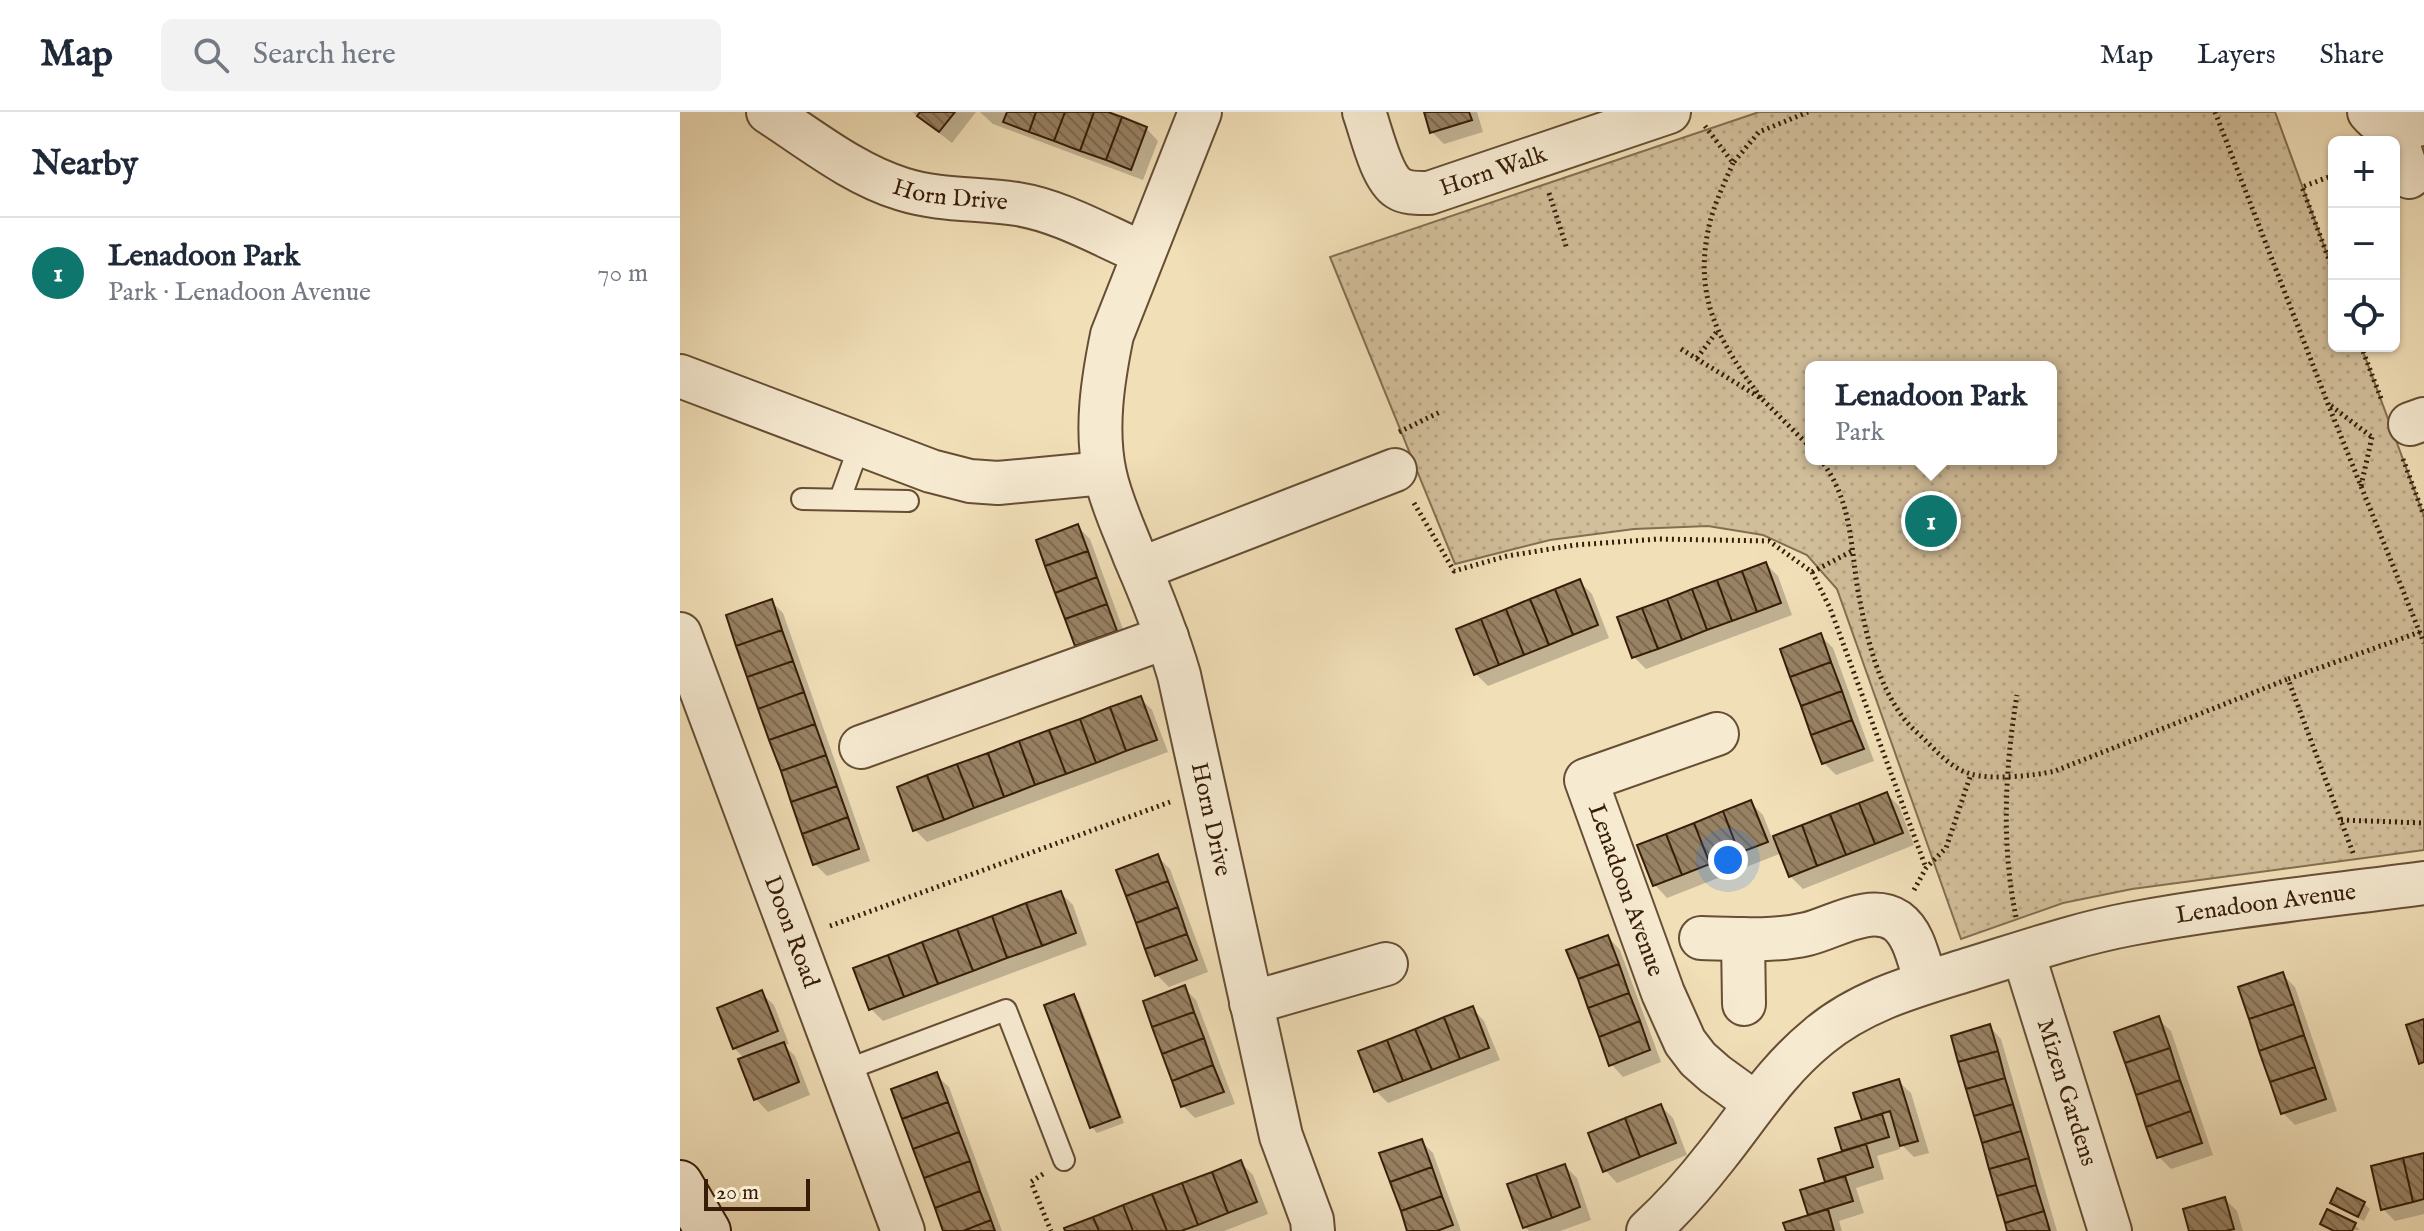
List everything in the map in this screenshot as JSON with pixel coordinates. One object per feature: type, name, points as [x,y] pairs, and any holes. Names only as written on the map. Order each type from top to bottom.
[{"type":"main road","points":[[680,1183],[708,1231]]},
{"type":"street","name":"Horn Drive","points":[[768,112],[868,175],[899,188],[933,197],[1017,204],[1045,211],[1143,253]]},
{"type":"street","name":"Horn Drive","points":[[1200,112],[1112,335],[1102,405],[1104,473],[1113,504],[1167,637],[1182,687],[1281,1136],[1312,1220],[1313,1231]]},
{"type":"street","name":"Horn Walk","points":[[1364,112],[1387,176],[1397,187],[1410,192],[1429,193],[1538,158],[1687,118]]},
{"type":"street","points":[[2395,121],[2409,177]]},
{"type":"street","points":[[680,376],[931,471],[970,481],[1026,481],[1104,473]]},
{"type":"street","points":[[1140,569],[1395,470]]},
{"type":"street","name":"Doon Road","points":[[680,634],[903,1231]]},
{"type":"street","points":[[861,747],[1167,637]]},
{"type":"street","name":"Lenadoon Avenue","points":[[1717,734],[1586,780],[1663,993],[1685,1042],[1715,1074],[1755,1103]]},
{"type":"street","name":"Lenadoon Avenue","points":[[1648,1231],[1692,1187],[1793,1058],[1847,1016],[1884,997],[2073,938],[2129,924],[2424,883]]},
{"type":"street","points":[[1701,938],[1789,937],[1808,934],[1854,918],[1884,915],[1906,930],[1926,982]]},
{"type":"street","points":[[1743,939],[1744,1004]]},
{"type":"street","name":"Mizen Gardens","points":[[2023,953],[2110,1231]]},
{"type":"street","points":[[1251,1003],[1386,964]]},
{"type":"lane","points":[[840,499],[860,444]]},
{"type":"lane","points":[[802,499],[908,501]]},
{"type":"lane","points":[[843,1071],[1006,1010],[1064,1160]]},
{"type":"path","points":[[1805,442],[1762,399],[1733,361],[1707,301],[1704,271],[1711,221],[1733,163],[1759,132],[1808,112]]},
{"type":"path","points":[[2215,112],[2424,643]]},
{"type":"path","points":[[1687,118],[1733,163]]},
{"type":"path","points":[[1538,158],[1567,249]]},
{"type":"path","points":[[2328,177],[2302,187],[2328,257]]},
{"type":"path","points":[[1697,358],[1718,330]]},
{"type":"path","points":[[1681,349],[1762,399]]},
{"type":"path","points":[[2328,404],[2397,428],[2361,486]]},
{"type":"path","points":[[1825,465],[1834,477],[1847,516],[1858,591],[1877,671],[1888,695],[1904,719],[1947,762],[1971,774],[2034,776],[2055,771],[2288,679],[2420,632]]},
{"type":"path","points":[[1395,470],[1454,571],[1507,556],[1575,545],[1659,539],[1769,541],[1812,572],[1830,608],[1926,868]]},
{"type":"path","points":[[1812,572],[1854,550]]},
{"type":"path","points":[[2288,679],[2368,891]]},
{"type":"path","points":[[2017,695],[2006,776],[2011,895],[2023,953]]},
{"type":"path","points":[[1895,920],[1926,868],[1946,848],[1971,774]]},
{"type":"path","points":[[794,939],[1205,789]]},
{"type":"path","points":[[2341,820],[2424,823]]},
{"type":"path","points":[[1051,1231],[1031,1182],[1064,1160]]},
{"type":"shaded area","points":[[1759,112],[2275,112],[2328,257],[2328,352],[2363,352],[2424,516],[2424,850],[2132,889],[2063,903],[1961,939],[1837,589],[1807,555],[1763,535],[1708,526],[1634,529],[1550,540],[1455,564],[1330,257]]},
{"type":"building","points":[[920,112],[955,112],[939,132],[917,116]]},
{"type":"building","points":[[1007,112],[1036,112],[1029,132],[1003,122]]},
{"type":"building","points":[[1036,112],[1065,112],[1054,141],[1029,132]]},
{"type":"building","points":[[1065,112],[1094,112],[1080,151],[1054,141]]},
{"type":"building","points":[[1094,112],[1108,112],[1122,117],[1106,160],[1080,151]]},
{"type":"building","points":[[1424,112],[1469,112],[1472,120],[1430,133]]},
{"type":"building","points":[[1122,117],[1147,127],[1131,170],[1106,160]]},
{"type":"building","points":[[1078,524],[1088,551],[1045,566],[1036,540]]},
{"type":"building","points":[[1088,551],[1097,577],[1055,593],[1045,566]]},
{"type":"building","points":[[1766,562],[1781,603],[1757,612],[1742,571]]},
{"type":"building","points":[[1742,571],[1757,612],[1732,621],[1717,580]]},
{"type":"building","points":[[1097,577],[1107,604],[1065,619],[1055,593]]},
{"type":"building","points":[[1580,579],[1598,625],[1573,635],[1555,589]]},
{"type":"building","points":[[1717,580],[1732,621],[1707,630],[1692,589]]},
{"type":"building","points":[[1555,589],[1573,635],[1549,645],[1530,599]]},
{"type":"building","points":[[1692,589],[1707,630],[1682,640],[1667,599]]},
{"type":"building","points":[[772,599],[782,630],[736,646],[726,615]]},
{"type":"building","points":[[1530,599],[1549,645],[1524,655],[1506,609]]},
{"type":"building","points":[[1667,599],[1682,640],[1658,649],[1642,608]]},
{"type":"building","points":[[1107,604],[1117,631],[1075,646],[1065,619]]},
{"type":"building","points":[[1642,608],[1658,649],[1632,658],[1617,617]]},
{"type":"building","points":[[1506,609],[1524,655],[1499,665],[1481,619]]},
{"type":"building","points":[[1481,619],[1499,665],[1474,675],[1456,629]]},
{"type":"building","points":[[782,630],[793,661],[747,677],[736,646]]},
{"type":"building","points":[[1821,633],[1831,662],[1790,677],[1780,649]]},
{"type":"building","points":[[793,661],[804,692],[758,709],[747,677]]},
{"type":"building","points":[[1831,662],[1842,691],[1801,706],[1790,677]]},
{"type":"building","points":[[1842,691],[1852,720],[1811,735],[1801,706]]},
{"type":"building","points":[[804,692],[815,724],[769,740],[758,709]]},
{"type":"building","points":[[1141,696],[1157,740],[1126,751],[1110,707]]},
{"type":"building","points":[[1110,707],[1126,751],[1096,763],[1080,719]]},
{"type":"building","points":[[1080,719],[1096,763],[1066,774],[1049,730]]},
{"type":"building","points":[[1852,720],[1864,749],[1822,764],[1811,735]]},
{"type":"building","points":[[815,724],[826,755],[781,771],[769,740]]},
{"type":"building","points":[[1049,730],[1066,774],[1035,785],[1019,741]]},
{"type":"building","points":[[1019,741],[1035,785],[1004,797],[988,753]]},
{"type":"building","points":[[988,753],[1004,797],[974,808],[957,764]]},
{"type":"building","points":[[826,755],[837,786],[791,802],[781,771]]},
{"type":"building","points":[[957,764],[974,808],[944,820],[927,775]]},
{"type":"building","points":[[927,775],[944,820],[913,831],[897,787]]},
{"type":"building","points":[[837,786],[848,817],[802,834],[791,802]]},
{"type":"building","points":[[1887,792],[1903,833],[1875,844],[1859,803]]},
{"type":"building","points":[[1751,800],[1768,842],[1739,853],[1723,811]]},
{"type":"building","points":[[1859,803],[1875,844],[1846,855],[1830,814]]},
{"type":"building","points":[[1723,811],[1739,853],[1710,864],[1694,823]]},
{"type":"building","points":[[1830,814],[1846,855],[1817,866],[1802,825]]},
{"type":"building","points":[[848,817],[859,849],[813,865],[802,834]]},
{"type":"building","points":[[1694,823],[1710,864],[1682,875],[1666,834]]},
{"type":"building","points":[[1802,825],[1817,866],[1789,877],[1773,836]]},
{"type":"building","points":[[1666,834],[1682,875],[1653,886],[1637,845]]},
{"type":"building","points":[[1158,854],[1168,881],[1126,896],[1116,870]]},
{"type":"building","points":[[1168,881],[1178,907],[1136,923],[1126,896]]},
{"type":"building","points":[[1061,891],[1076,933],[1042,946],[1026,903]]},
{"type":"building","points":[[1026,903],[1042,946],[1007,958],[992,916]]},
{"type":"building","points":[[1178,907],[1187,934],[1145,949],[1136,923]]},
{"type":"building","points":[[992,916],[1007,958],[973,971],[957,929]]},
{"type":"building","points":[[957,929],[973,971],[938,984],[922,942]]},
{"type":"building","points":[[1187,934],[1197,960],[1155,976],[1145,949]]},
{"type":"building","points":[[1608,935],[1619,964],[1578,979],[1566,950]]},
{"type":"building","points":[[922,942],[938,984],[904,997],[888,955]]},
{"type":"building","points":[[888,955],[904,997],[869,1010],[853,968]]},
{"type":"building","points":[[1619,964],[1629,993],[1588,1008],[1578,979]]},
{"type":"building","points":[[2283,972],[2294,1004],[2249,1019],[2238,987]]},
{"type":"building","points":[[1185,985],[1194,1012],[1152,1027],[1143,1001]]},
{"type":"building","points":[[762,990],[778,1031],[733,1049],[717,1008]]},
{"type":"building","points":[[1629,993],[1640,1021],[1599,1037],[1588,1008]]},
{"type":"building","points":[[1074,994],[1120,1117],[1090,1128],[1044,1005]]},
{"type":"building","points":[[2294,1004],[2304,1035],[2259,1051],[2249,1019]]},
{"type":"building","points":[[1473,1006],[1489,1048],[1460,1059],[1444,1017]]},
{"type":"building","points":[[1194,1012],[1204,1038],[1162,1054],[1152,1027]]},
{"type":"building","points":[[2159,1016],[2170,1048],[2125,1063],[2114,1032]]},
{"type":"building","points":[[1444,1017],[1460,1059],[1432,1070],[1415,1029]]},
{"type":"building","points":[[2424,1019],[2424,1062],[2419,1064],[2406,1025]]},
{"type":"building","points":[[1640,1021],[1650,1050],[1609,1066],[1599,1037]]},
{"type":"building","points":[[1990,1024],[1998,1051],[1958,1062],[1951,1036]]},
{"type":"building","points":[[1415,1029],[1432,1070],[1403,1081],[1387,1040]]},
{"type":"building","points":[[2304,1035],[2315,1067],[2270,1082],[2259,1051]]},
{"type":"building","points":[[1204,1038],[1213,1065],[1172,1081],[1162,1054]]},
{"type":"building","points":[[1387,1040],[1403,1081],[1374,1092],[1358,1051]]},
{"type":"building","points":[[784,1042],[799,1082],[754,1100],[738,1059]]},
{"type":"building","points":[[2170,1048],[2180,1080],[2136,1095],[2125,1063]]},
{"type":"building","points":[[1998,1051],[2005,1078],[1966,1089],[1958,1062]]},
{"type":"building","points":[[1213,1065],[1224,1092],[1181,1107],[1172,1081]]},
{"type":"building","points":[[2315,1067],[2326,1099],[2281,1114],[2270,1082]]},
{"type":"building","points":[[937,1072],[948,1102],[902,1119],[891,1089]]},
{"type":"building","points":[[2005,1078],[2013,1104],[1974,1116],[1966,1089]]},
{"type":"building","points":[[1899,1079],[1918,1141],[1900,1146],[1890,1111],[1862,1120],[1853,1093]]},
{"type":"building","points":[[2180,1080],[2191,1111],[2146,1127],[2136,1095]]},
{"type":"building","points":[[948,1102],[959,1132],[913,1149],[902,1119]]},
{"type":"building","points":[[1661,1104],[1676,1143],[1640,1157],[1625,1118]]},
{"type":"building","points":[[2013,1104],[2021,1131],[1982,1143],[1974,1116]]},
{"type":"building","points":[[2191,1111],[2202,1143],[2157,1158],[2146,1127]]},
{"type":"building","points":[[1882,1114],[1889,1137],[1842,1151],[1835,1128]]},
{"type":"building","points":[[1625,1118],[1640,1157],[1603,1172],[1588,1133]]},
{"type":"building","points":[[2021,1131],[2029,1158],[1989,1169],[1982,1143]]},
{"type":"building","points":[[959,1132],[970,1161],[924,1178],[913,1149]]},
{"type":"building","points":[[1422,1139],[1432,1167],[1390,1182],[1379,1153]]},
{"type":"building","points":[[1866,1144],[1873,1167],[1825,1182],[1818,1159]]},
{"type":"building","points":[[2424,1153],[2424,1199],[2413,1202],[2403,1158]]},
{"type":"building","points":[[2029,1158],[2036,1185],[1997,1196],[1989,1169]]},
{"type":"building","points":[[2403,1158],[2413,1202],[2381,1210],[2371,1166]]},
{"type":"building","points":[[1241,1160],[1257,1202],[1228,1213],[1212,1172]]},
{"type":"building","points":[[970,1161],[980,1191],[935,1208],[924,1178]]},
{"type":"building","points":[[1565,1164],[1580,1207],[1552,1218],[1536,1174]]},
{"type":"building","points":[[1432,1167],[1442,1196],[1401,1211],[1390,1182]]},
{"type":"building","points":[[1212,1172],[1228,1213],[1198,1225],[1182,1183]]},
{"type":"building","points":[[1536,1174],[1552,1218],[1523,1228],[1507,1184]]},
{"type":"building","points":[[1845,1176],[1853,1201],[1808,1215],[1800,1190]]},
{"type":"building","points":[[1182,1183],[1198,1225],[1181,1231],[1167,1231],[1152,1194]]},
{"type":"building","points":[[2036,1185],[2044,1211],[2005,1223],[1997,1196]]},
{"type":"building","points":[[2337,1188],[2365,1202],[2358,1217],[2330,1203]]},
{"type":"building","points":[[980,1191],[991,1220],[963,1231],[943,1231],[935,1208]]},
{"type":"building","points":[[1152,1194],[1167,1231],[1133,1231],[1123,1205]]},
{"type":"building","points":[[1442,1196],[1453,1225],[1437,1231],[1407,1231],[1401,1211]]},
{"type":"building","points":[[2225,1197],[2234,1229],[2189,1231],[2183,1209]]},
{"type":"building","points":[[1123,1205],[1133,1231],[1099,1231],[1093,1217]]},
{"type":"building","points":[[1828,1209],[1834,1231],[1786,1231],[1783,1223]]},
{"type":"building","points":[[2327,1209],[2356,1223],[2352,1231],[2334,1231],[2320,1224]]},
{"type":"building","points":[[2044,1211],[2050,1231],[2007,1231],[2005,1223]]},
{"type":"building","points":[[1093,1217],[1099,1231],[1065,1231],[1064,1228]]},
{"type":"building","points":[[991,1220],[995,1231],[963,1231]]},
{"type":"place","name":"Lenadoon Park","points":[[1931,521]]}]
